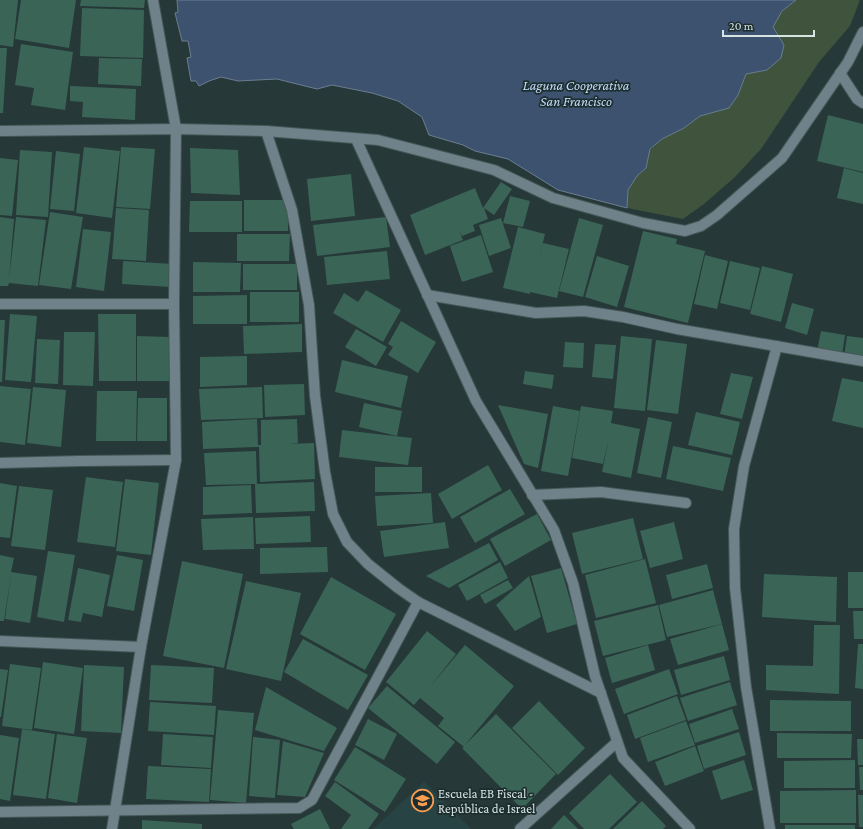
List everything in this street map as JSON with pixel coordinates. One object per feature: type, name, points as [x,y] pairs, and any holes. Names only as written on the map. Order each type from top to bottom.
[{"type":"street","points":[[112,829],[141,647],[176,460],[174,304],[176,129],[153,0]]},
{"type":"street","points":[[0,131],[176,129],[266,131],[378,140],[494,170],[552,198],[643,223],[686,231],[701,226],[717,215],[782,158],[848,62],[863,32]]},
{"type":"street","points":[[840,73],[858,99],[863,102]]},
{"type":"street","points":[[266,131],[292,210],[309,305],[314,396],[325,472],[333,514],[347,542],[368,564],[418,602],[601,693]]},
{"type":"street","points":[[356,139],[476,401],[554,530],[573,583],[595,676],[623,758],[690,829]]},
{"type":"street","points":[[428,295],[536,313],[584,311],[623,317],[677,330],[863,361]]},
{"type":"street","points":[[0,304],[174,304]]},
{"type":"street","points":[[770,829],[746,687],[735,588],[734,528],[744,466],[776,346]]},
{"type":"street","points":[[0,463],[176,460]]},
{"type":"street","points":[[532,495],[601,492],[686,503]]},
{"type":"street","points":[[0,812],[299,808],[312,800],[418,602]]},
{"type":"street","points":[[0,641],[141,647]]},
{"type":"street","points":[[520,829],[617,742]]},
{"type":"shaded area","name":"Escuela EB Fiscal - República de Israel","points":[[424,782],[471,829],[373,829],[386,817]]},
{"type":"green space","points":[[796,0],[860,0],[850,26],[819,62],[761,149],[735,177],[704,204],[683,219],[627,208],[628,190],[637,176],[646,168],[650,150],[662,139],[684,128],[700,116],[729,108],[738,95],[746,74],[767,70],[784,45],[773,27],[782,11]]},
{"type":"water","name":"Laguna Cooperativa San Francisco","points":[[177,0],[796,0],[782,11],[773,27],[784,45],[781,58],[767,70],[746,74],[738,95],[729,108],[700,116],[684,128],[662,139],[650,149],[646,168],[637,176],[628,190],[627,208],[558,190],[508,159],[475,151],[463,145],[429,135],[422,117],[398,101],[372,93],[332,85],[317,89],[277,79],[238,81],[221,77],[199,86],[196,81],[191,81],[187,58],[191,57],[188,41],[182,41],[175,13],[178,12]]},
{"type":"building","points":[[0,0],[18,0],[13,47],[0,45]]},
{"type":"building","points":[[21,0],[76,0],[69,48],[15,39]]},
{"type":"building","points":[[81,0],[145,0],[144,8],[80,6]]},
{"type":"building","points":[[82,8],[144,10],[143,58],[80,56]]},
{"type":"building","points":[[21,44],[73,52],[65,110],[31,105],[34,88],[15,85]]},
{"type":"building","points":[[0,48],[7,48],[3,113],[0,113]]},
{"type":"building","points":[[99,58],[142,59],[141,86],[98,84]]},
{"type":"building","points":[[70,86],[136,89],[135,120],[82,117],[83,102],[70,101]]},
{"type":"building","points":[[828,115],[863,124],[863,172],[817,161]]},
{"type":"building","points":[[84,147],[120,151],[112,218],[76,213]]},
{"type":"building","points":[[121,147],[155,149],[150,209],[116,207]]},
{"type":"building","points":[[190,148],[238,150],[240,195],[191,193]]},
{"type":"building","points":[[20,150],[52,152],[48,217],[16,215]]},
{"type":"building","points":[[56,151],[80,154],[74,211],[50,209]]},
{"type":"building","points":[[0,158],[18,160],[12,216],[0,215]]},
{"type":"building","points":[[844,168],[863,173],[863,204],[837,198]]},
{"type":"building","points":[[351,174],[355,216],[311,221],[307,179]]},
{"type":"building","points":[[501,182],[512,189],[494,215],[484,208],[488,219],[473,225],[475,231],[462,236],[459,230],[463,240],[425,255],[410,215],[475,188],[483,208]]},
{"type":"building","points":[[510,196],[530,201],[523,227],[503,223]]},
{"type":"building","points":[[244,200],[288,200],[288,231],[244,231]]},
{"type":"building","points":[[190,201],[242,201],[242,232],[189,232]]},
{"type":"building","points":[[116,208],[149,210],[146,261],[112,259]]},
{"type":"building","points":[[50,212],[83,217],[71,289],[39,285]]},
{"type":"building","points":[[0,217],[14,219],[9,280],[16,217],[46,220],[38,286],[9,283],[8,286],[0,286]]},
{"type":"building","points":[[386,217],[390,247],[317,256],[313,225]]},
{"type":"building","points":[[501,218],[511,248],[489,256],[479,225]]},
{"type":"building","points":[[579,218],[603,225],[583,297],[559,291]]},
{"type":"building","points":[[518,227],[545,234],[538,263],[543,243],[569,249],[557,298],[503,288]]},
{"type":"building","points":[[83,229],[111,232],[104,291],[76,287]]},
{"type":"building","points":[[643,231],[677,239],[676,244],[705,251],[688,323],[624,307]]},
{"type":"building","points":[[237,234],[290,234],[289,261],[237,261]]},
{"type":"building","points":[[481,235],[493,272],[462,282],[450,246]]},
{"type":"building","points":[[387,251],[390,279],[327,285],[324,257]]},
{"type":"building","points":[[705,255],[728,261],[717,309],[694,304]]},
{"type":"building","points":[[597,256],[629,266],[617,307],[585,297]]},
{"type":"building","points":[[123,261],[173,264],[171,287],[122,284]]},
{"type":"building","points":[[730,261],[760,268],[750,310],[720,303]]},
{"type":"building","points":[[193,262],[241,263],[240,292],[193,292]]},
{"type":"building","points":[[243,264],[297,264],[297,290],[243,290]]},
{"type":"building","points":[[762,266],[793,274],[781,322],[750,314]]},
{"type":"building","points":[[366,290],[401,310],[383,342],[333,313],[344,293],[358,302]]},
{"type":"building","points":[[250,292],[299,292],[299,322],[250,322]]},
{"type":"building","points":[[247,295],[247,324],[193,324],[193,296]]},
{"type":"building","points":[[792,303],[814,309],[807,335],[785,328]]},
{"type":"building","points":[[10,314],[37,316],[31,382],[5,380]]},
{"type":"building","points":[[98,314],[136,314],[136,381],[99,381]]},
{"type":"building","points":[[0,320],[5,320],[2,382],[0,382]]},
{"type":"building","points":[[401,321],[436,342],[418,373],[388,355],[393,347],[388,344]]},
{"type":"building","points":[[302,324],[302,352],[244,354],[243,326]]},
{"type":"building","points":[[356,329],[387,347],[376,366],[345,347]]},
{"type":"building","points":[[821,331],[845,335],[842,355],[817,351]]},
{"type":"building","points":[[64,332],[95,332],[93,386],[63,385]]},
{"type":"building","points":[[137,336],[170,337],[170,381],[137,381]]},
{"type":"building","points":[[621,336],[652,339],[645,411],[614,408]]},
{"type":"building","points":[[847,336],[863,338],[863,360],[844,357]]},
{"type":"building","points":[[37,339],[60,340],[58,384],[35,383]]},
{"type":"building","points":[[656,340],[687,344],[678,414],[647,410]]},
{"type":"building","points":[[565,342],[584,343],[583,368],[563,367]]},
{"type":"building","points":[[595,344],[616,345],[613,379],[592,377]]},
{"type":"building","points":[[247,356],[247,385],[200,387],[200,357]]},
{"type":"building","points":[[342,360],[408,376],[401,408],[335,392]]},
{"type":"building","points":[[525,371],[554,375],[552,389],[523,384]]},
{"type":"building","points":[[731,373],[753,377],[742,419],[720,414]]},
{"type":"building","points":[[842,378],[863,382],[863,428],[832,421]]},
{"type":"building","points":[[304,384],[305,415],[265,417],[264,385]]},
{"type":"building","points":[[0,386],[31,389],[25,445],[0,442]]},
{"type":"building","points":[[33,387],[66,390],[61,447],[27,443]]},
{"type":"building","points":[[262,387],[263,418],[201,420],[199,389]]},
{"type":"building","points":[[97,391],[137,391],[136,441],[96,441]]},
{"type":"building","points":[[138,398],[167,398],[167,441],[137,441]]},
{"type":"building","points":[[364,403],[402,411],[397,436],[359,427]]},
{"type":"building","points":[[498,405],[548,414],[538,468],[524,464]]},
{"type":"building","points":[[553,406],[580,411],[568,476],[541,471]]},
{"type":"building","points":[[581,406],[613,411],[611,423],[640,429],[631,478],[602,472],[609,438],[603,464],[572,458]]},
{"type":"building","points":[[696,412],[740,422],[732,455],[688,445]]},
{"type":"building","points":[[648,417],[672,422],[661,478],[637,473]]},
{"type":"building","points":[[257,419],[258,445],[261,445],[261,420],[297,419],[298,443],[289,444],[314,443],[315,479],[260,482],[259,447],[203,449],[202,422]]},
{"type":"building","points":[[342,430],[412,438],[408,465],[339,457]]},
{"type":"building","points":[[673,446],[731,458],[723,491],[666,479]]},
{"type":"building","points":[[256,451],[257,484],[314,482],[315,511],[256,513],[255,484],[206,485],[204,453]]},
{"type":"building","points":[[488,465],[502,490],[452,519],[438,494]]},
{"type":"building","points":[[375,467],[422,467],[422,492],[375,492]]},
{"type":"building","points":[[86,477],[123,482],[115,547],[77,542]]},
{"type":"building","points":[[125,479],[159,483],[151,555],[116,551]]},
{"type":"building","points":[[0,483],[17,486],[10,538],[0,537]]},
{"type":"building","points":[[251,485],[252,513],[203,515],[203,487]]},
{"type":"building","points":[[19,486],[53,490],[45,550],[11,546]]},
{"type":"building","points":[[510,489],[525,514],[475,543],[460,517]]},
{"type":"building","points":[[431,493],[433,523],[377,526],[375,496]]},
{"type":"building","points":[[537,514],[551,540],[505,566],[490,539]]},
{"type":"building","points":[[310,516],[311,542],[256,544],[255,518]]},
{"type":"building","points":[[253,517],[254,549],[203,550],[201,519]]},
{"type":"building","points":[[633,518],[643,559],[582,574],[572,533]]},
{"type":"building","points":[[445,522],[449,548],[384,557],[380,531]]},
{"type":"building","points":[[674,522],[683,559],[650,568],[640,531]]},
{"type":"building","points":[[489,543],[498,560],[449,588],[426,576]]},
{"type":"building","points":[[327,547],[328,572],[260,574],[260,548]]},
{"type":"building","points":[[48,551],[75,555],[64,622],[37,617]]},
{"type":"building","points":[[0,555],[14,558],[11,572],[37,576],[30,623],[5,619],[11,575],[4,621],[0,621]]},
{"type":"building","points":[[117,555],[143,560],[134,611],[107,606]]},
{"type":"building","points":[[645,559],[656,603],[596,618],[585,575]]},
{"type":"building","points":[[182,561],[243,574],[224,668],[163,656]]},
{"type":"building","points":[[500,562],[508,578],[467,601],[458,585]]},
{"type":"building","points":[[707,564],[713,588],[672,599],[666,575]]},
{"type":"building","points":[[78,568],[110,575],[102,617],[83,613],[81,622],[68,620]]},
{"type":"building","points":[[561,568],[577,624],[547,633],[531,576]]},
{"type":"building","points":[[848,572],[863,572],[863,608],[848,608]]},
{"type":"building","points":[[764,574],[837,577],[836,622],[762,617]]},
{"type":"building","points":[[529,576],[541,617],[515,631],[496,605]]},
{"type":"building","points":[[331,577],[396,614],[365,670],[300,634]]},
{"type":"building","points":[[508,580],[513,588],[485,604],[480,595]]},
{"type":"building","points":[[246,581],[301,593],[281,681],[226,669]]},
{"type":"building","points":[[713,590],[722,624],[667,637],[659,605]]},
{"type":"building","points":[[658,605],[666,640],[603,656],[594,621]]},
{"type":"building","points":[[853,611],[863,611],[863,639],[854,639]]},
{"type":"building","points":[[722,624],[729,650],[678,665],[670,639]]},
{"type":"building","points":[[814,625],[840,625],[839,694],[766,690],[766,665],[813,666]]},
{"type":"building","points":[[427,631],[456,654],[429,688],[465,645],[514,686],[465,745],[496,714],[556,774],[522,809],[462,748],[464,747],[438,726],[444,718],[420,698],[414,705],[386,682]]},
{"type":"building","points":[[303,639],[368,675],[348,710],[284,672]]},
{"type":"building","points":[[858,644],[863,644],[863,689],[855,688]]},
{"type":"building","points":[[648,645],[655,670],[612,683],[605,658]]},
{"type":"building","points":[[724,656],[730,680],[681,695],[674,670]]},
{"type":"building","points":[[43,662],[83,668],[74,734],[34,728]]},
{"type":"building","points":[[10,664],[41,668],[32,730],[2,726]]},
{"type":"building","points":[[84,665],[124,667],[121,733],[81,731]]},
{"type":"building","points":[[151,665],[214,668],[212,703],[149,700]]},
{"type":"building","points":[[0,669],[8,670],[1,717],[0,717]]},
{"type":"building","points":[[669,669],[678,694],[624,714],[615,689]]},
{"type":"building","points":[[730,682],[737,705],[688,721],[680,698]]},
{"type":"building","points":[[387,686],[455,742],[437,764],[368,708]]},
{"type":"building","points":[[266,687],[337,728],[324,751],[255,730]]},
{"type":"building","points":[[677,696],[686,720],[635,739],[627,715]]},
{"type":"building","points":[[770,700],[851,701],[851,731],[770,731]]},
{"type":"building","points":[[539,701],[585,748],[558,775],[512,728]]},
{"type":"building","points":[[150,702],[216,706],[214,735],[148,731]]},
{"type":"building","points":[[732,709],[739,729],[695,743],[689,724]]},
{"type":"building","points":[[218,710],[254,713],[246,803],[210,800]]},
{"type":"building","points":[[368,719],[397,734],[384,760],[355,745]]},
{"type":"building","points":[[686,721],[695,745],[648,762],[640,738]]},
{"type":"building","points":[[22,729],[55,734],[46,799],[13,795]]},
{"type":"building","points":[[739,732],[746,755],[704,769],[697,746]]},
{"type":"building","points":[[777,733],[852,734],[851,758],[777,758]]},
{"type":"building","points":[[57,734],[87,738],[77,803],[48,798]]},
{"type":"building","points":[[163,734],[213,737],[211,768],[161,765]]},
{"type":"building","points":[[0,735],[19,738],[10,801],[0,799]]},
{"type":"building","points":[[253,737],[280,740],[275,798],[249,796]]},
{"type":"building","points":[[857,739],[863,739],[863,765],[858,765]]},
{"type":"building","points":[[283,741],[324,753],[305,797],[277,795]]},
{"type":"building","points":[[695,746],[704,771],[665,786],[655,762]]},
{"type":"building","points":[[355,747],[406,779],[385,812],[334,780]]},
{"type":"building","points":[[744,760],[753,790],[721,800],[712,771]]},
{"type":"building","points":[[855,760],[855,788],[784,788],[784,761]]},
{"type":"building","points":[[148,766],[211,769],[209,802],[146,799]]},
{"type":"building","points":[[859,767],[863,767],[863,790],[860,790]]},
{"type":"building","points":[[610,774],[637,802],[609,829],[584,829],[569,813]]},
{"type":"building","points":[[335,782],[379,814],[368,829],[341,829],[351,815],[325,796]]},
{"type":"building","points":[[856,790],[856,823],[780,823],[780,791]]},
{"type":"building","points":[[858,795],[863,795],[863,827],[859,827]]},
{"type":"building","points":[[642,801],[666,826],[663,829],[613,829]]},
{"type":"building","points":[[320,809],[330,829],[294,829],[291,824]]},
{"type":"building","points":[[564,815],[578,829],[551,829]]},
{"type":"building","points":[[142,820],[202,824],[202,829],[142,829]]},
{"type":"building","points":[[785,825],[855,825],[855,829],[785,829]]},
{"type":"place","name":"Escuela EB Fiscal - República de Israel","points":[[423,800]]}]
